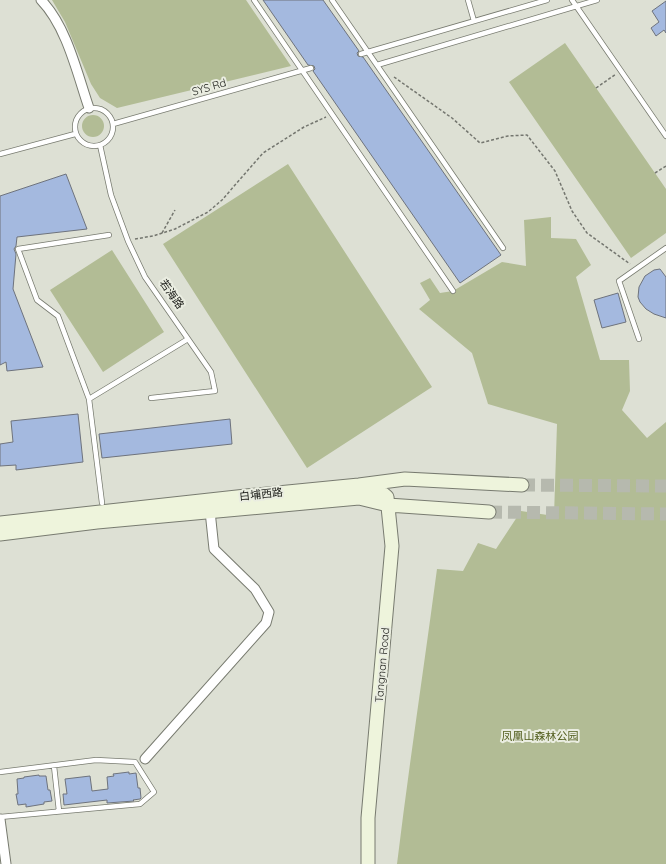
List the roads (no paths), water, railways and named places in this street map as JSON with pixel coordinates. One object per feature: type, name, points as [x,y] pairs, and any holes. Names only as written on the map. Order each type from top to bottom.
[{"type":"main road","name":"白埔西路","points":[[0,534],[96,522],[210,511],[359,491],[405,479],[522,485]]},
{"type":"main road","name":"白埔西路","points":[[0,523],[246,496],[359,491],[388,505],[489,512]]},
{"type":"main road","name":"Tangnan Road","points":[[359,491],[376,506],[385,527],[387,552],[360,823],[360,864]]},
{"type":"main road","name":"Tangnan Road","points":[[368,864],[368,818],[392,546],[388,505]]},
{"type":"street","points":[[41,0],[49,8],[64,34],[89,108]]},
{"type":"street","points":[[146,759],[266,623],[269,612],[255,589],[214,550],[210,511]]},
{"type":"street","points":[[0,818],[6,864]]},
{"type":"lane","points":[[254,0],[453,291]]},
{"type":"lane","points":[[332,0],[503,248]]},
{"type":"lane","points":[[468,0],[474,21]]},
{"type":"lane","points":[[361,54],[547,0]]},
{"type":"lane","points":[[572,0],[666,136]]},
{"type":"lane","points":[[377,65],[597,0]]},
{"type":"lane","name":"SYS Rd","points":[[113,124],[311,68]]},
{"type":"lane","points":[[95,107],[107,112],[113,124],[113,129],[109,139],[100,145],[88,146],[75,134],[75,121],[83,111],[89,108],[95,107]]},
{"type":"lane","points":[[0,154],[75,134]]},
{"type":"lane","name":"若海路","points":[[100,145],[111,195],[128,240],[145,277],[211,372],[214,391],[151,398]]},
{"type":"lane","points":[[102,503],[89,399],[58,316],[38,300],[18,249],[109,235]]},
{"type":"lane","points":[[639,339],[619,281],[666,248]]},
{"type":"lane","points":[[89,399],[188,339]]},
{"type":"lane","points":[[0,772],[96,760],[134,762],[154,792],[140,804],[0,818]]},
{"type":"lane","points":[[54,766],[59,812]]},
{"type":"tunnel","points":[[522,485],[666,486]]},
{"type":"tunnel","points":[[489,512],[666,514]]},
{"type":"park label","name":"凤凰山森林公园","points":[[540,736]]}]
